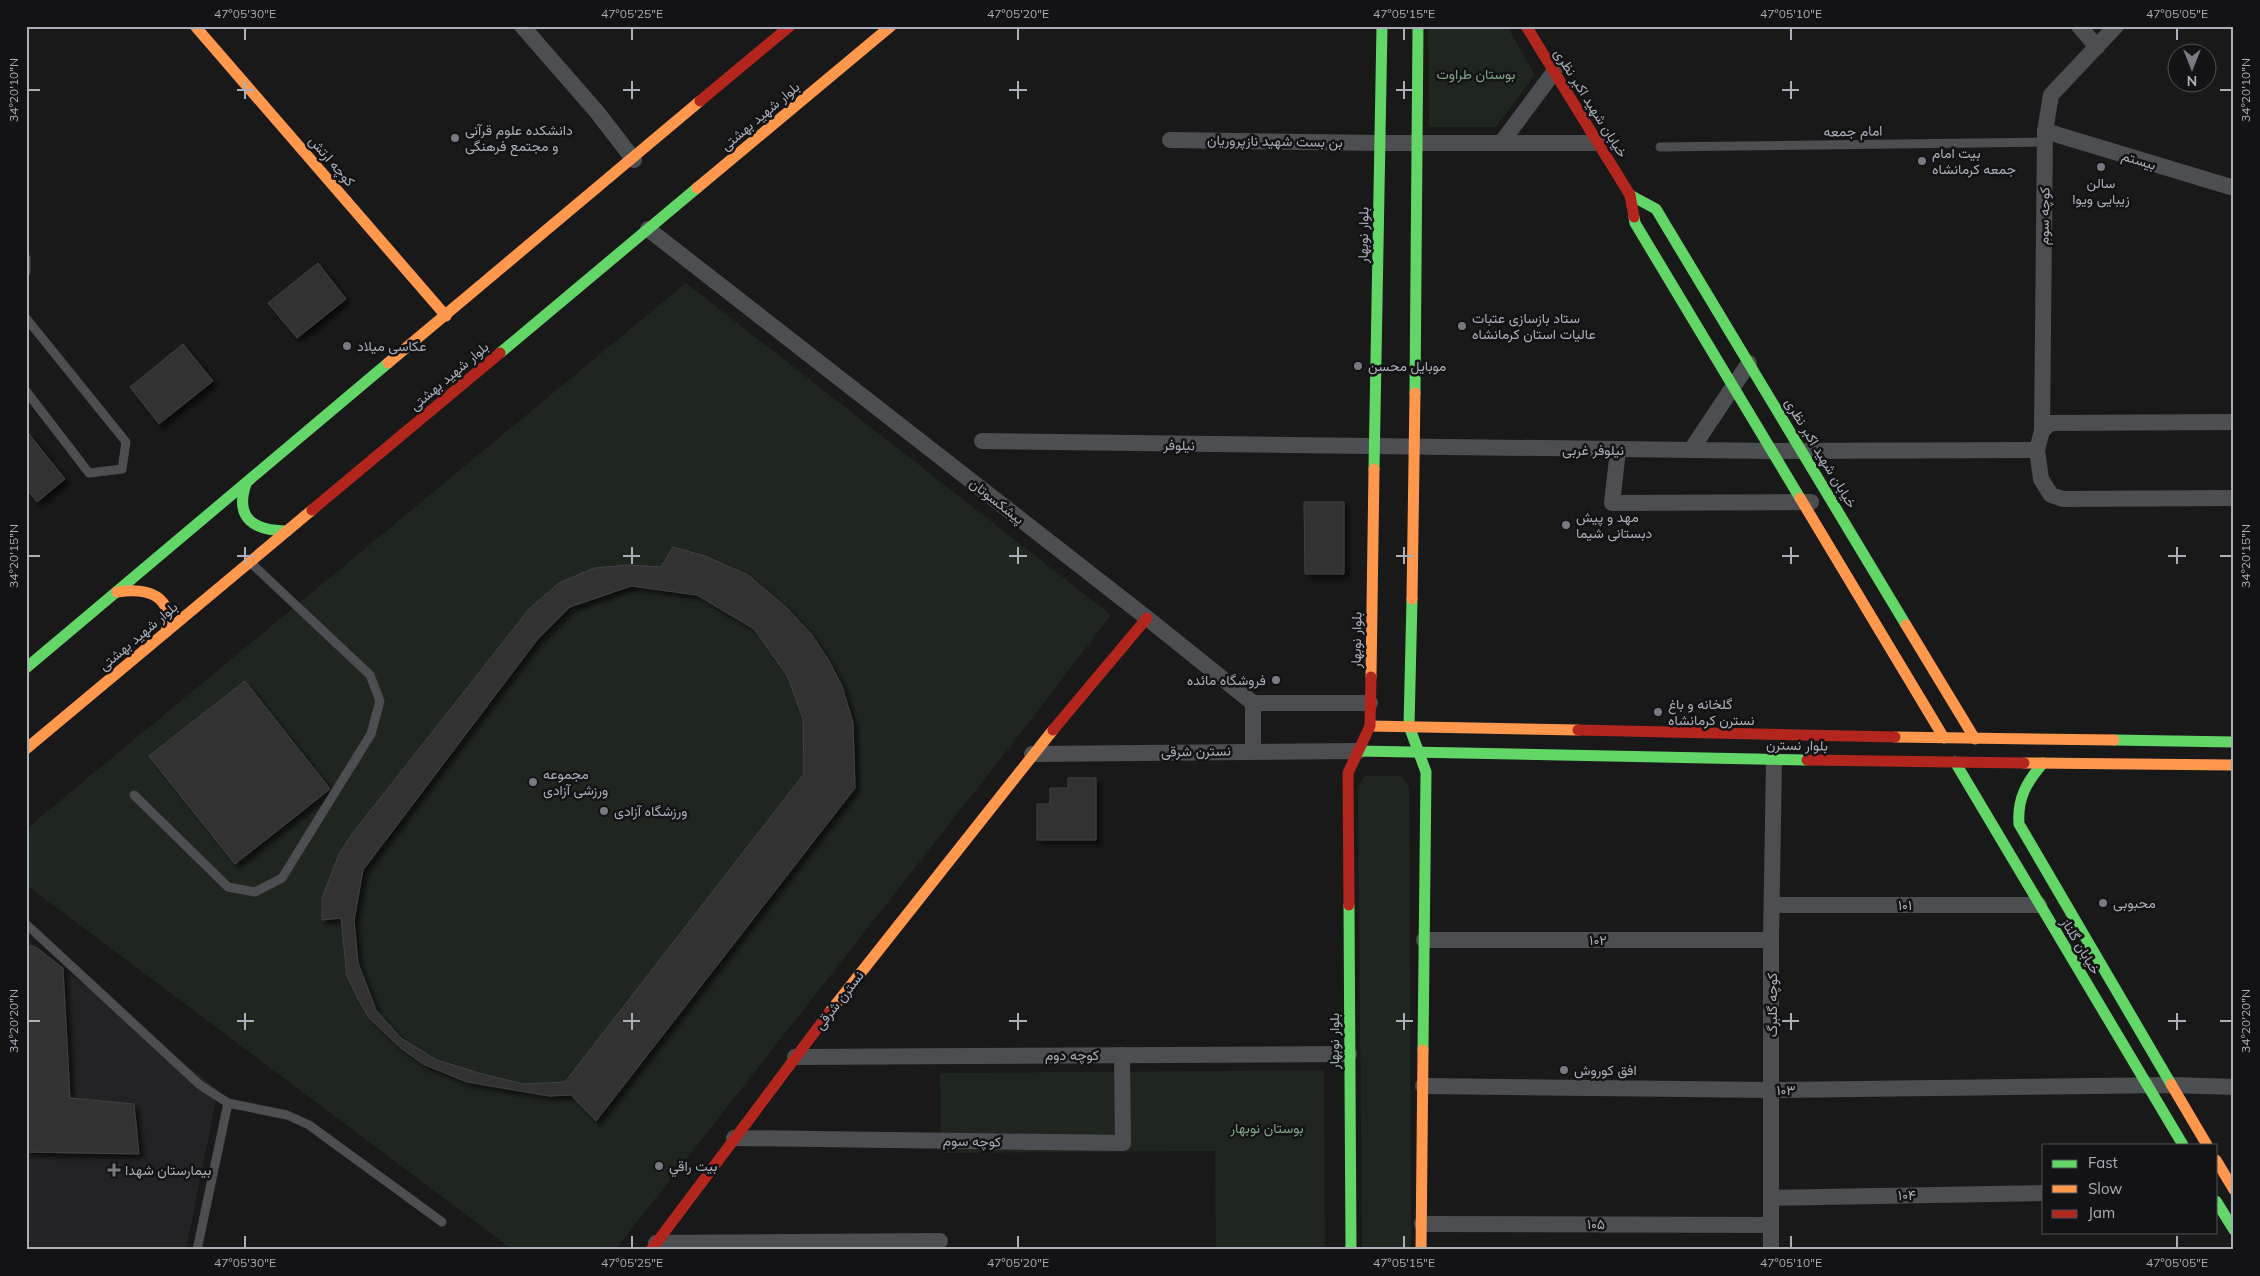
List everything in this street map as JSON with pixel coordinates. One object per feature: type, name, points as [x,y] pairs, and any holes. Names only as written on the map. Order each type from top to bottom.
[{"type":"street","name":"کوچه ارتش","points":[[195,26],[446,316]]},
{"type":"street","points":[[522,26],[597,112],[634,160]]},
{"type":"street","points":[[26,668],[634,160],[790,26]]},
{"type":"street","name":"بلوار شهید بهشتی","points":[[26,749],[891,26]]},
{"type":"street","name":"بلوار نوبهار","points":[[1351,1250],[1348,773],[1370,726],[1382,26]]},
{"type":"street","points":[[1418,26],[1415,448],[1409,726],[1426,772],[1421,1250]]},
{"type":"street","name":"خیابان شهید اکبر نظری","points":[[1526,26],[1630,195],[1634,223],[1944,738]]},
{"type":"street","points":[[2079,26],[2097,47]]},
{"type":"street","name":"کوچه سوم","points":[[2037,450],[2042,431],[2045,137],[2051,95],[2116,26]]},
{"type":"street","points":[[1501,143],[1554,72]]},
{"type":"street","name":"بیستم","points":[[2045,137],[2234,188]]},
{"type":"street","name":"بن بست شهید نازپروریان","points":[[1170,140],[1379,143],[1598,143]]},
{"type":"street","name":"خیابان شهید اکبر نظری","points":[[1630,195],[1656,209],[1975,739]]},
{"type":"street","name":"پیشکسوتان","points":[[648,230],[1147,618],[1253,703]]},
{"type":"street","points":[[1691,450],[1749,363]]},
{"type":"street","points":[[2042,431],[2050,422],[2234,422]]},
{"type":"street","name":"نیلوفر","points":[[982,441],[1415,448]]},
{"type":"street","name":"نیلوفر غربی","points":[[1415,448],[1771,451],[2037,450]]},
{"type":"street","points":[[1618,450],[1612,503],[1802,503],[1832,501]]},
{"type":"street","points":[[2037,450],[2041,478],[2051,495],[2063,499],[2234,498]]},
{"type":"street","points":[[246,484],[242,492],[241,504],[246,519],[263,528],[287,531]]},
{"type":"street","points":[[117,592],[140,589],[152,592],[166,606],[170,622],[166,632]]},
{"type":"street","name":"نسترن شرقی","points":[[653,1246],[795,1057],[1032,754],[1147,618]]},
{"type":"street","points":[[1253,750],[1253,703],[1370,703]]},
{"type":"street","name":"بلوار نسترن","points":[[1370,726],[1975,739],[2234,742]]},
{"type":"street","name":"نسترن شرقی","points":[[1032,754],[1253,750],[1359,751]]},
{"type":"street","name":"بلوار نسترن","points":[[1359,751],[1774,760],[2234,765]]},
{"type":"street","name":"کوچه گلبرگ","points":[[1771,1250],[1771,940],[1774,760]]},
{"type":"street","name":"خیابان گلناز","points":[[1955,762],[2182,1144]]},
{"type":"street","name":"خیابان گلناز","points":[[2043,762],[2026,784],[2020,797],[2017,810],[2019,824],[2206,1144]]},
{"type":"street","name":"۱۰۱","points":[[1772,905],[2039,905]]},
{"type":"street","name":"۱۰۲","points":[[1424,940],[1771,940]]},
{"type":"street","name":"کوچه دوم","points":[[795,1057],[1349,1054]]},
{"type":"street","name":"کوچه سوم","points":[[734,1138],[1122,1143],[1122,1055]]},
{"type":"street","name":"۱۰۳","points":[[1423,1086],[1772,1090],[2149,1087],[2172,1085],[2234,1087]]},
{"type":"street","points":[[2218,1163],[2234,1190]]},
{"type":"street","name":"۱۰۴","points":[[1771,1198],[2042,1193]]},
{"type":"street","points":[[2218,1204],[2234,1230]]},
{"type":"street","name":"۱۰۵","points":[[1422,1224],[1771,1225]]},
{"type":"street","points":[[653,1246],[940,1241]]},
{"type":"lane","name":"امام جمعه","points":[[1660,147],[2045,137]]},
{"type":"lane","points":[[26,258],[26,272]]},
{"type":"lane","points":[[26,318],[126,442],[122,469],[89,473],[26,391]]},
{"type":"lane","points":[[134,795],[228,887],[255,892],[282,878],[371,734],[380,701],[370,675],[250,562]]},
{"type":"lane","points":[[26,924],[200,1085],[228,1104],[287,1114],[309,1125],[442,1222]]},
{"type":"lane","points":[[197,1250],[228,1104]]},
{"type":"shaded area","name":"بیمارستان شهدا","points":[[26,939],[218,1090],[186,1250],[26,1250]]},
{"type":"green space","name":"بوستان طراوت","points":[[1428,26],[1507,26],[1535,75],[1496,127],[1429,127]]},
{"type":"green space","name":"مجموعه ورزشی آزادی","points":[[686,283],[1111,615],[615,1250],[513,1250],[26,885],[26,829]]},
{"type":"green space","points":[[1365,776],[1401,776],[1409,787],[1411,1250],[1362,1250],[1358,787]]},
{"type":"green space","name":"بوستان نوبهار","points":[[1324,1070],[1325,1250],[1216,1250],[1215,1151],[941,1153],[940,1073]]},
{"type":"building","points":[[318,263],[346,299],[297,338],[268,303]]},
{"type":"building","points":[[183,344],[213,381],[159,424],[130,387]]},
{"type":"building","points":[[29,434],[65,479],[37,502],[26,488],[26,436]]},
{"type":"building","points":[[1304,502],[1344,502],[1344,574],[1305,574]]},
{"type":"building","points":[[673,547],[705,556],[748,575],[786,607],[812,635],[842,686],[853,723],[855,788],[596,1121],[571,1095],[549,1096],[467,1082],[423,1064],[402,1049],[369,1018],[357,997],[347,976],[341,918],[322,920],[322,898],[339,854],[352,834],[530,608],[559,583],[594,568],[629,565],[661,567]],"holes":[[[631,586],[697,595],[754,629],[788,677],[803,719],[804,774],[565,1082],[524,1084],[482,1074],[437,1060],[401,1038],[376,1010],[358,963],[354,920],[363,870],[537,640],[570,607]]]},
{"type":"building","points":[[245,681],[330,789],[235,864],[149,756]]},
{"type":"building","points":[[1068,778],[1096,778],[1096,840],[1037,840],[1037,804],[1050,804],[1050,788],[1068,788]]},
{"type":"building","points":[[26,946],[36,947],[63,968],[70,1098],[134,1104],[139,1154],[26,1152]]},
{"type":"traffic: fast","points":[[1374,469],[1382,26]]},
{"type":"traffic: fast","points":[[1415,393],[1418,26]]},
{"type":"traffic: fast","points":[[500,353],[697,188]]},
{"type":"traffic: fast","points":[[1630,195],[1656,209],[1906,625]]},
{"type":"traffic: fast","points":[[1634,217],[1635,223],[1800,498]]},
{"type":"traffic: fast","points":[[26,668],[388,363]]},
{"type":"traffic: fast","points":[[246,484],[243,506],[245,514],[250,521],[265,529],[287,531]]},
{"type":"traffic: fast","points":[[1412,599],[1409,726],[1426,772],[1423,1050]]},
{"type":"traffic: fast","points":[[2114,740],[2234,742]]},
{"type":"traffic: fast","points":[[1359,751],[1807,760]]},
{"type":"traffic: fast","points":[[1955,762],[2182,1144]]},
{"type":"traffic: fast","points":[[2043,763],[2032,777],[2021,798],[2019,824],[2171,1084]]},
{"type":"traffic: fast","points":[[1349,905],[1351,1250]]},
{"type":"traffic: fast","points":[[2218,1204],[2234,1230]]},
{"type":"traffic: slow","points":[[195,26],[446,316]]},
{"type":"traffic: slow","points":[[697,188],[891,26]]},
{"type":"traffic: slow","points":[[388,363],[700,101]]},
{"type":"traffic: slow","points":[[1412,599],[1415,393]]},
{"type":"traffic: slow","points":[[1371,677],[1374,469]]},
{"type":"traffic: slow","points":[[1800,498],[1944,738]]},
{"type":"traffic: slow","points":[[26,749],[312,510]]},
{"type":"traffic: slow","points":[[117,592],[139,591],[157,597],[163,602],[166,610],[168,620],[166,632]]},
{"type":"traffic: slow","points":[[1906,625],[1975,739]]},
{"type":"traffic: slow","points":[[1370,726],[1578,730]]},
{"type":"traffic: slow","points":[[829,1013],[1053,730]]},
{"type":"traffic: slow","points":[[1895,737],[2114,740]]},
{"type":"traffic: slow","points":[[2024,763],[2234,765]]},
{"type":"traffic: slow","points":[[1421,1250],[1423,1050]]},
{"type":"traffic: slow","points":[[2171,1084],[2206,1144]]},
{"type":"traffic: slow","points":[[2218,1163],[2234,1190]]},
{"type":"traffic: jam","points":[[700,101],[790,26]]},
{"type":"traffic: jam","points":[[1526,26],[1630,195],[1634,217]]},
{"type":"traffic: jam","points":[[312,510],[500,353]]},
{"type":"traffic: jam","points":[[1053,730],[1147,618]]},
{"type":"traffic: jam","points":[[1349,905],[1348,773],[1370,726],[1371,677]]},
{"type":"traffic: jam","points":[[1578,730],[1895,737]]},
{"type":"traffic: jam","points":[[1807,760],[2024,763]]},
{"type":"traffic: jam","points":[[651,1250],[829,1013]]},
{"type":"place","name":"دانشکده علوم قرآنی و مجتمع فرهنگی","points":[[455,138]]},
{"type":"place","name":"بیت امام جمعه کرمانشاه","points":[[1922,161]]},
{"type":"place","name":"سالن زیبایی ویوا","points":[[2101,167]]},
{"type":"place","name":"ستاد بازسازی عتبات عالیات استان کرمانشاه","points":[[1462,326]]},
{"type":"place","name":"عکاسی میلاد","points":[[347,346]]},
{"type":"place","name":"موبایل محسن","points":[[1358,366]]},
{"type":"place","name":"مهد و پیش دبستانی شیما","points":[[1566,525]]},
{"type":"place","name":"فروشگاه مائده","points":[[1276,680]]},
{"type":"place","name":"گلخانه و باغ نسترن کرمانشاه","points":[[1658,712]]},
{"type":"place","name":"مجموعه ورزشی آزادی","points":[[533,782]]},
{"type":"place","name":"ورزشگاه آزادی","points":[[604,811]]},
{"type":"place","name":"محبوبی","points":[[2103,903]]},
{"type":"place","name":"افق کوروش","points":[[1564,1070]]},
{"type":"place","name":"بيت راقي","points":[[659,1166]]},
{"type":"place","name":"بیمارستان شهدا","points":[[114,1170]]}]
